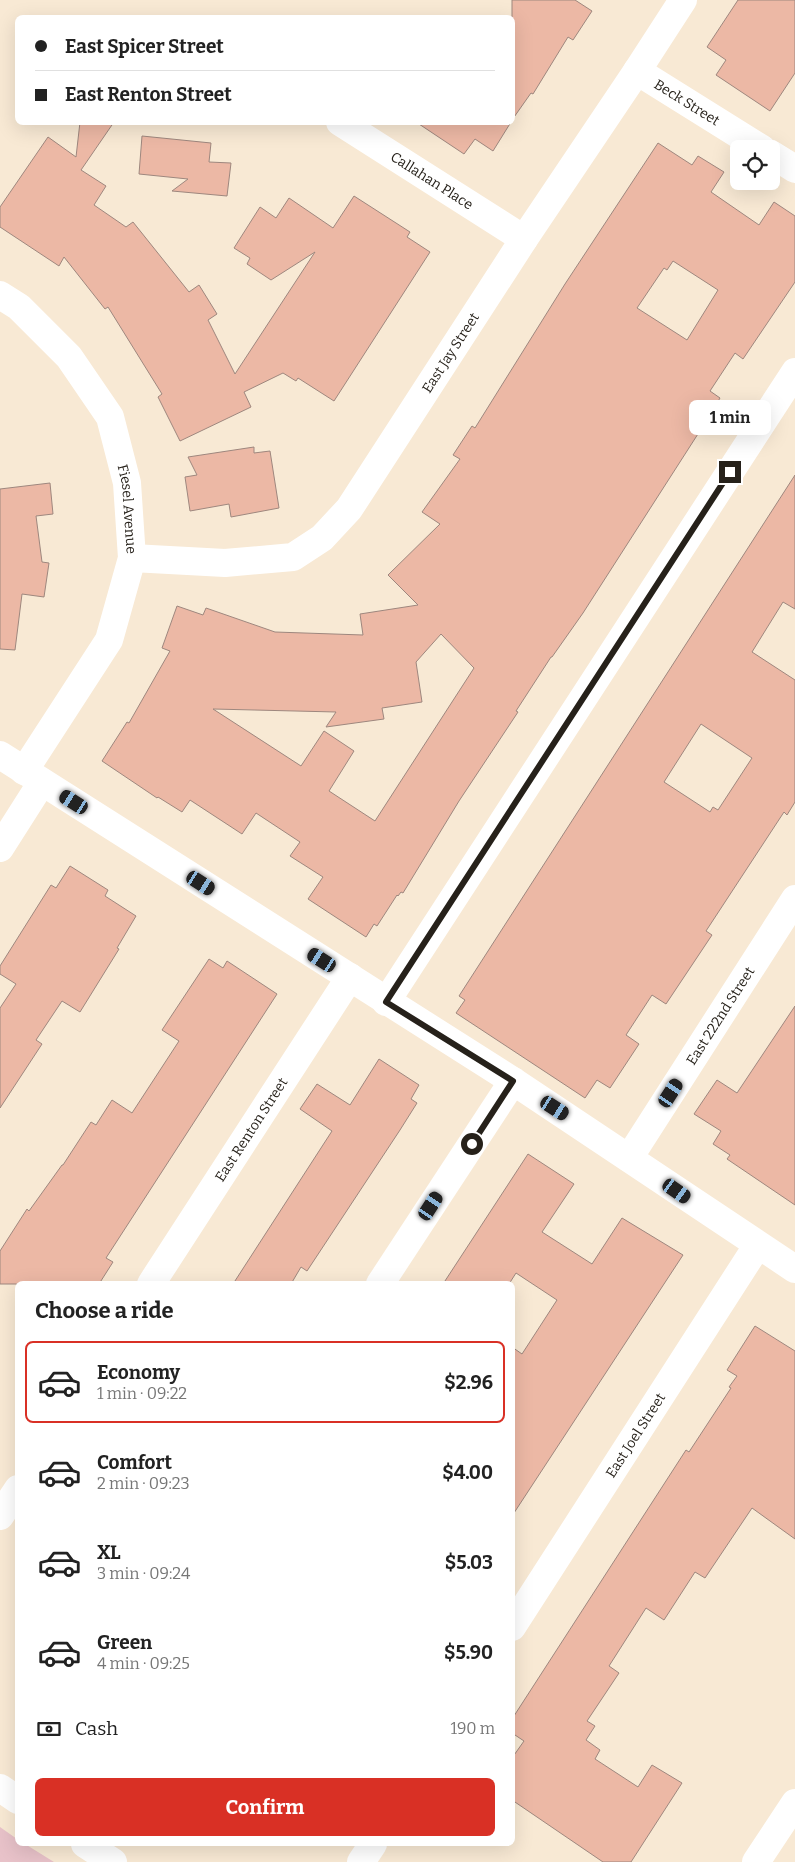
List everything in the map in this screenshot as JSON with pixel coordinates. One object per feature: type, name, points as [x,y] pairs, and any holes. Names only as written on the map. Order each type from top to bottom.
[{"type":"street","name":"East Jay Street","points":[[132,558],[225,563],[260,561],[293,557],[322,538],[349,509],[682,0]]},
{"type":"street","name":"Beck Street","points":[[637,71],[748,140]]},
{"type":"street","name":"Callahan Place","points":[[345,125],[524,239]]},
{"type":"street","points":[[780,160],[795,169]]},
{"type":"street","name":"Fiesel Avenue","points":[[0,295],[18,307],[70,357],[110,418],[127,483],[132,558],[109,640],[33,776]]},
{"type":"street","points":[[386,1002],[795,372]]},
{"type":"street","points":[[0,755],[513,1081],[757,1246],[795,1269]]},
{"type":"street","points":[[0,848],[33,776]]},
{"type":"street","name":"East 222nd Street","points":[[629,1158],[795,899]]},
{"type":"street","name":"East Renton Street","points":[[153,1281],[350,977]]},
{"type":"street","points":[[382,1281],[513,1081]]},
{"type":"street","name":"East Joel Street","points":[[515,1622],[757,1246]]},
{"type":"street","points":[[0,1516],[15,1494]]},
{"type":"street","points":[[0,1788],[15,1798]]},
{"type":"street","points":[[756,1862],[795,1802]]},
{"type":"street","points":[[88,1846],[113,1862]]},
{"type":"street","points":[[362,1862],[372,1846]]},
{"type":"shaded area","points":[[0,1827],[15,1838],[15,1846],[28,1846],[54,1862],[0,1862]]},
{"type":"building","points":[[512,0],[575,0],[592,11],[573,40],[568,37],[533,94],[531,93],[515,116],[515,15],[512,15]]},
{"type":"building","points":[[738,0],[795,0],[795,73],[770,111],[716,75],[726,60],[707,47]]},
{"type":"building","points":[[80,125],[112,125],[81,170],[106,186],[94,205],[126,227],[133,222],[189,292],[199,285],[217,314],[208,320],[235,374],[315,252],[271,280],[247,264],[250,258],[234,248],[260,207],[276,218],[289,198],[333,228],[354,196],[410,232],[407,237],[430,252],[334,401],[298,378],[296,381],[283,373],[244,392],[251,407],[180,441],[158,397],[162,394],[108,307],[105,309],[64,257],[59,266],[0,227],[0,207],[48,137],[76,157]]},
{"type":"building","points":[[420,125],[509,125],[493,151],[475,139],[464,154]]},
{"type":"building","points":[[142,136],[211,143],[209,162],[231,163],[227,196],[172,191],[188,179],[139,174]]},
{"type":"building","points":[[658,143],[692,165],[698,156],[724,172],[711,192],[759,225],[774,202],[795,216],[795,282],[743,359],[735,353],[710,391],[720,398],[705,423],[583,613],[551,657],[516,711],[518,712],[459,801],[403,893],[401,892],[397,895],[377,926],[374,924],[366,937],[308,899],[323,877],[290,856],[300,842],[256,813],[242,834],[190,800],[182,812],[157,798],[102,761],[127,722],[129,723],[170,651],[162,648],[177,606],[203,615],[206,608],[275,632],[363,635],[360,614],[418,605],[388,575],[440,524],[422,512],[460,459],[453,455],[472,426],[475,428],[565,284]],"holes":[[[673,261],[718,290],[687,340],[637,308],[664,268],[667,270]],[[441,634],[474,668],[375,821],[329,791],[354,751],[324,731],[301,766],[213,709],[336,712],[326,727],[384,719],[382,708],[422,702],[416,662]]]},
{"type":"building","points":[[254,447],[254,453],[270,451],[279,508],[231,517],[229,504],[190,511],[185,477],[197,475],[188,457]]},
{"type":"building","points":[[795,475],[795,609],[783,602],[752,652],[795,680],[795,802],[787,815],[784,812],[706,931],[712,935],[666,1004],[652,995],[626,1035],[639,1044],[610,1088],[597,1080],[585,1098],[456,1013],[465,1000],[459,996]],"holes":[[[701,724],[752,758],[718,810],[713,807],[710,812],[664,782]]]},
{"type":"building","points":[[50,483],[53,514],[36,516],[42,562],[49,563],[44,597],[22,594],[15,650],[0,649],[0,489]]},
{"type":"building","points":[[70,866],[108,890],[105,896],[136,916],[117,948],[119,949],[80,1012],[62,1001],[36,1040],[42,1044],[0,1108],[0,1008],[16,984],[0,974],[0,966],[51,885],[56,888]]},
{"type":"building","points":[[209,959],[223,968],[227,961],[277,994],[106,1258],[113,1262],[101,1281],[15,1281],[15,1284],[0,1284],[0,1251],[27,1209],[29,1211],[63,1165],[91,1122],[96,1125],[112,1100],[132,1113],[179,1041],[162,1030]]},
{"type":"building","points":[[795,1006],[795,1205],[727,1159],[730,1155],[713,1144],[721,1131],[694,1114],[717,1080],[737,1093]]},
{"type":"building","points":[[379,1059],[419,1085],[411,1099],[417,1103],[307,1271],[301,1267],[293,1281],[235,1281],[332,1131],[300,1109],[317,1084],[350,1105]]},
{"type":"building","points":[[528,1154],[574,1184],[542,1232],[592,1264],[622,1218],[683,1255],[515,1511],[515,1349],[522,1354],[557,1300],[516,1273],[511,1281],[445,1281]]},
{"type":"building","points":[[755,1326],[795,1351],[795,1539],[752,1508],[705,1578],[695,1572],[664,1620],[646,1608],[609,1666],[619,1673],[587,1721],[595,1726],[586,1740],[600,1750],[595,1759],[638,1787],[652,1765],[682,1783],[631,1862],[603,1862],[515,1802],[515,1754],[524,1741],[515,1735],[515,1714],[686,1450],[689,1452],[731,1388],[729,1387],[737,1376],[727,1370]]},
{"type":"route","points":[[472,1144],[513,1081],[386,1002],[730,472]]}]
